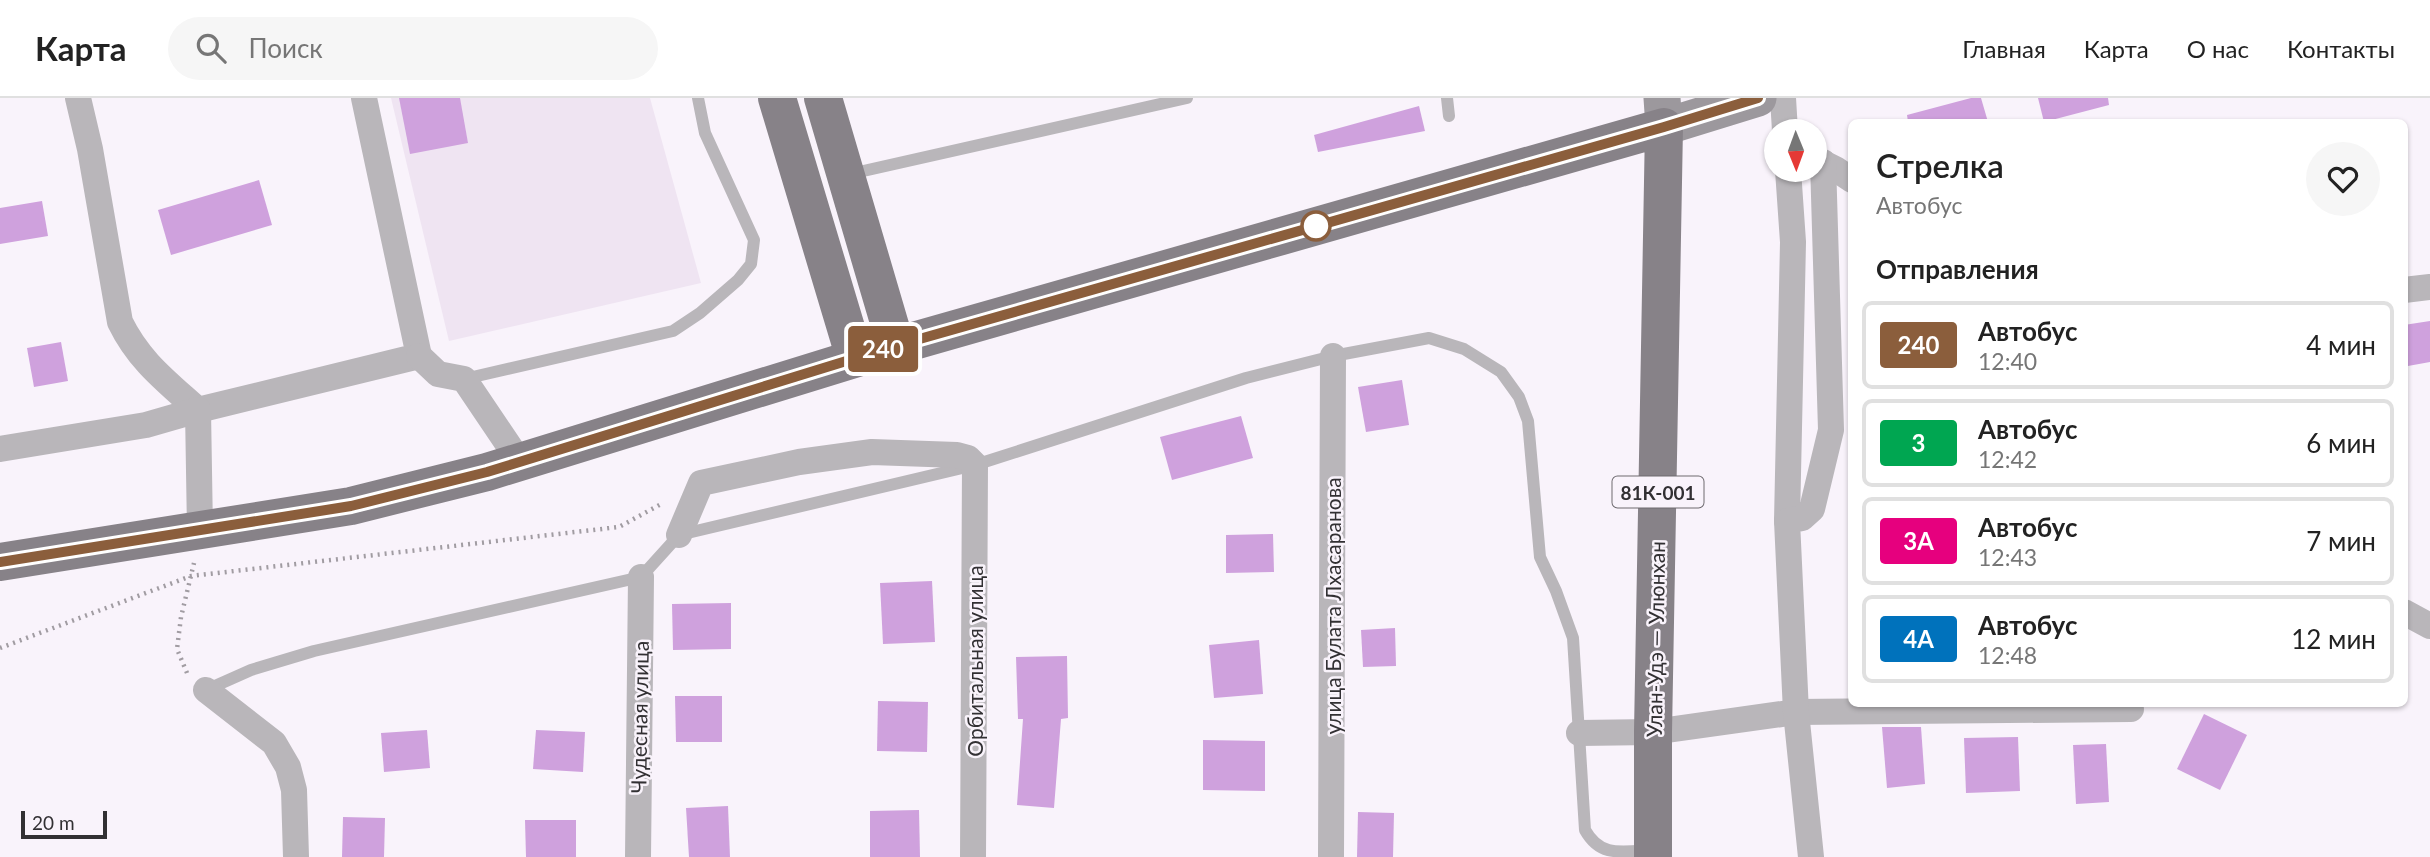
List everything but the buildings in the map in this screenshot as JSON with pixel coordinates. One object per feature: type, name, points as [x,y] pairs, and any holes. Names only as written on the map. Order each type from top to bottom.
[{"type":"main road","points":[[777,98],[855,358]]},
{"type":"main road","points":[[823,98],[895,346]]},
{"type":"main road","points":[[0,562],[351,506],[520,462],[1663,113],[1758,98]]},
{"type":"main road","name":"Улан-Удэ — Улюнхан","points":[[1653,853],[1663,113]]},
{"type":"street","points":[[78,98],[90,149],[120,322],[131,345],[144,360],[198,410],[201,531]]},
{"type":"street","points":[[364,98],[419,356],[438,374],[464,379],[520,462]]},
{"type":"street","points":[[1783,98],[1784,119]]},
{"type":"street","points":[[1827,166],[1848,178]]},
{"type":"street","points":[[1789,182],[1793,242],[1787,521],[1796,712],[1811,857]]},
{"type":"street","points":[[1787,521],[1802,518],[1812,509],[1831,430],[1820,182]]},
{"type":"street","points":[[2408,290],[2430,287]]},
{"type":"street","points":[[0,449],[146,425],[419,356]]},
{"type":"street","name":"улица Булата Лхасаранова","points":[[1331,857],[1333,356]]},
{"type":"street","points":[[679,535],[701,483],[799,462],[872,452],[957,455],[968,458],[975,465]]},
{"type":"street","name":"Орбитальная улица","points":[[973,857],[975,465]]},
{"type":"street","name":"Чудесная улица","points":[[638,857],[640,577]]},
{"type":"street","points":[[2408,614],[2430,626]]},
{"type":"street","points":[[206,690],[274,743],[288,767],[294,790],[296,857]]},
{"type":"street","points":[[1579,733],[1653,732],[1796,712],[2131,709]]},
{"type":"lane","points":[[464,379],[673,331],[699,313],[751,264],[754,240],[705,133],[698,98]]},
{"type":"lane","points":[[846,175],[1187,98]]},
{"type":"lane","points":[[1447,98],[1449,116]]},
{"type":"lane","points":[[206,690],[251,670],[314,651],[640,577],[679,535],[975,465],[1246,378],[1333,356],[1429,338],[1464,349],[1501,372],[1519,397],[1528,421],[1540,558],[1556,591],[1573,638],[1585,830],[1591,844],[1605,853],[1653,853]]},
{"type":"path","points":[[0,648],[191,576],[619,527],[701,483]]},
{"type":"path","points":[[191,576],[177,649],[187,676],[206,690]]},
{"type":"shaded area","points":[[391,98],[650,98],[701,283],[449,341]]},
{"type":"bus line","name":"240","points":[[0,562],[351,506],[487,472],[895,346],[1758,98]]}]
